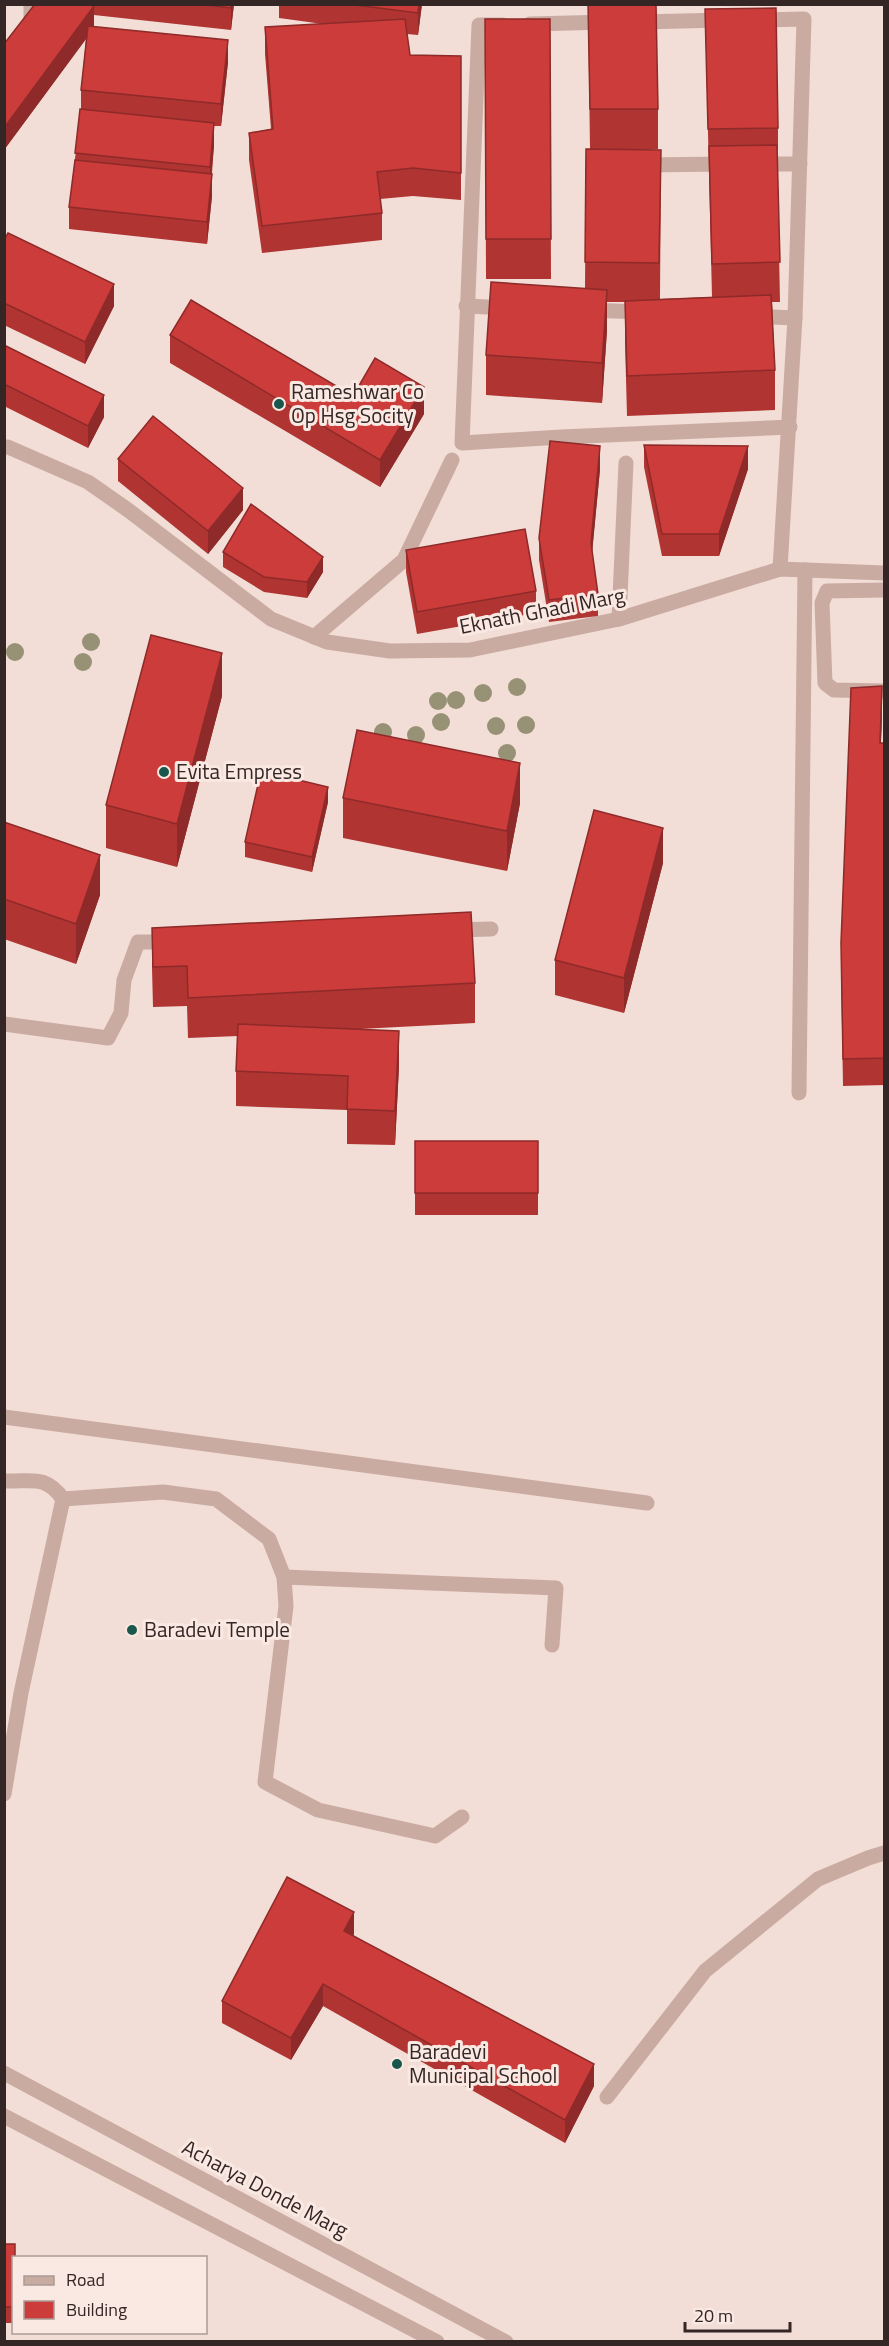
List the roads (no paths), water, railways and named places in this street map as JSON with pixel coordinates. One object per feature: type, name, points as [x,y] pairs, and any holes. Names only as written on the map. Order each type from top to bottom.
[{"type":"street","points":[[4,56],[31,23],[31,4]]},
{"type":"street","points":[[780,569],[790,427],[795,318],[804,19],[479,25],[462,444],[561,436],[790,427]]},
{"type":"street","points":[[621,166],[800,164]]},
{"type":"street","points":[[466,306],[525,308]]},
{"type":"street","points":[[572,310],[654,313]]},
{"type":"street","points":[[736,316],[795,318]]},
{"type":"street","name":"Eknath Ghadi Marg","points":[[4,447],[88,483],[128,510],[271,619],[327,642],[390,651],[470,650],[619,619],[780,569],[877,573]]},
{"type":"street","points":[[314,637],[404,561],[452,460]]},
{"type":"street","points":[[619,619],[626,463]]},
{"type":"street","points":[[812,570],[827,591]]},
{"type":"street","points":[[799,1093],[803,673],[812,570]]},
{"type":"street","points":[[827,591],[877,590],[877,573]]},
{"type":"street","points":[[827,591],[822,603],[825,683],[834,690],[885,691]]},
{"type":"street","points":[[803,673],[825,672]]},
{"type":"street","points":[[445,931],[491,929]]},
{"type":"street","points":[[4,1024],[108,1038],[121,1013],[124,980],[138,942],[190,940]]},
{"type":"street","points":[[4,1417],[647,1503]]},
{"type":"street","points":[[4,1481],[38,1481],[53,1486],[63,1499],[21,1693],[4,1794]]},
{"type":"street","points":[[63,1499],[163,1492],[216,1499],[269,1539],[284,1577],[286,1606],[265,1782],[318,1810],[435,1836],[462,1816]]},
{"type":"street","points":[[284,1577],[556,1588],[552,1645]]},
{"type":"street","points":[[608,2097],[705,1971],[818,1879],[885,1853]]},
{"type":"street","name":"Acharya Donde Marg","points":[[4,2073],[506,2342]]},
{"type":"street","points":[[4,2116],[437,2342]]},
{"type":"place","name":"Rameshwar Co Op Hsg Socity","points":[[279,404]]},
{"type":"place","name":"Evita Empress","points":[[164,772]]},
{"type":"place","name":"Baradevi Temple","points":[[132,1630]]},
{"type":"place","name":"Baradevi Municipal School","points":[[397,2064]]}]
